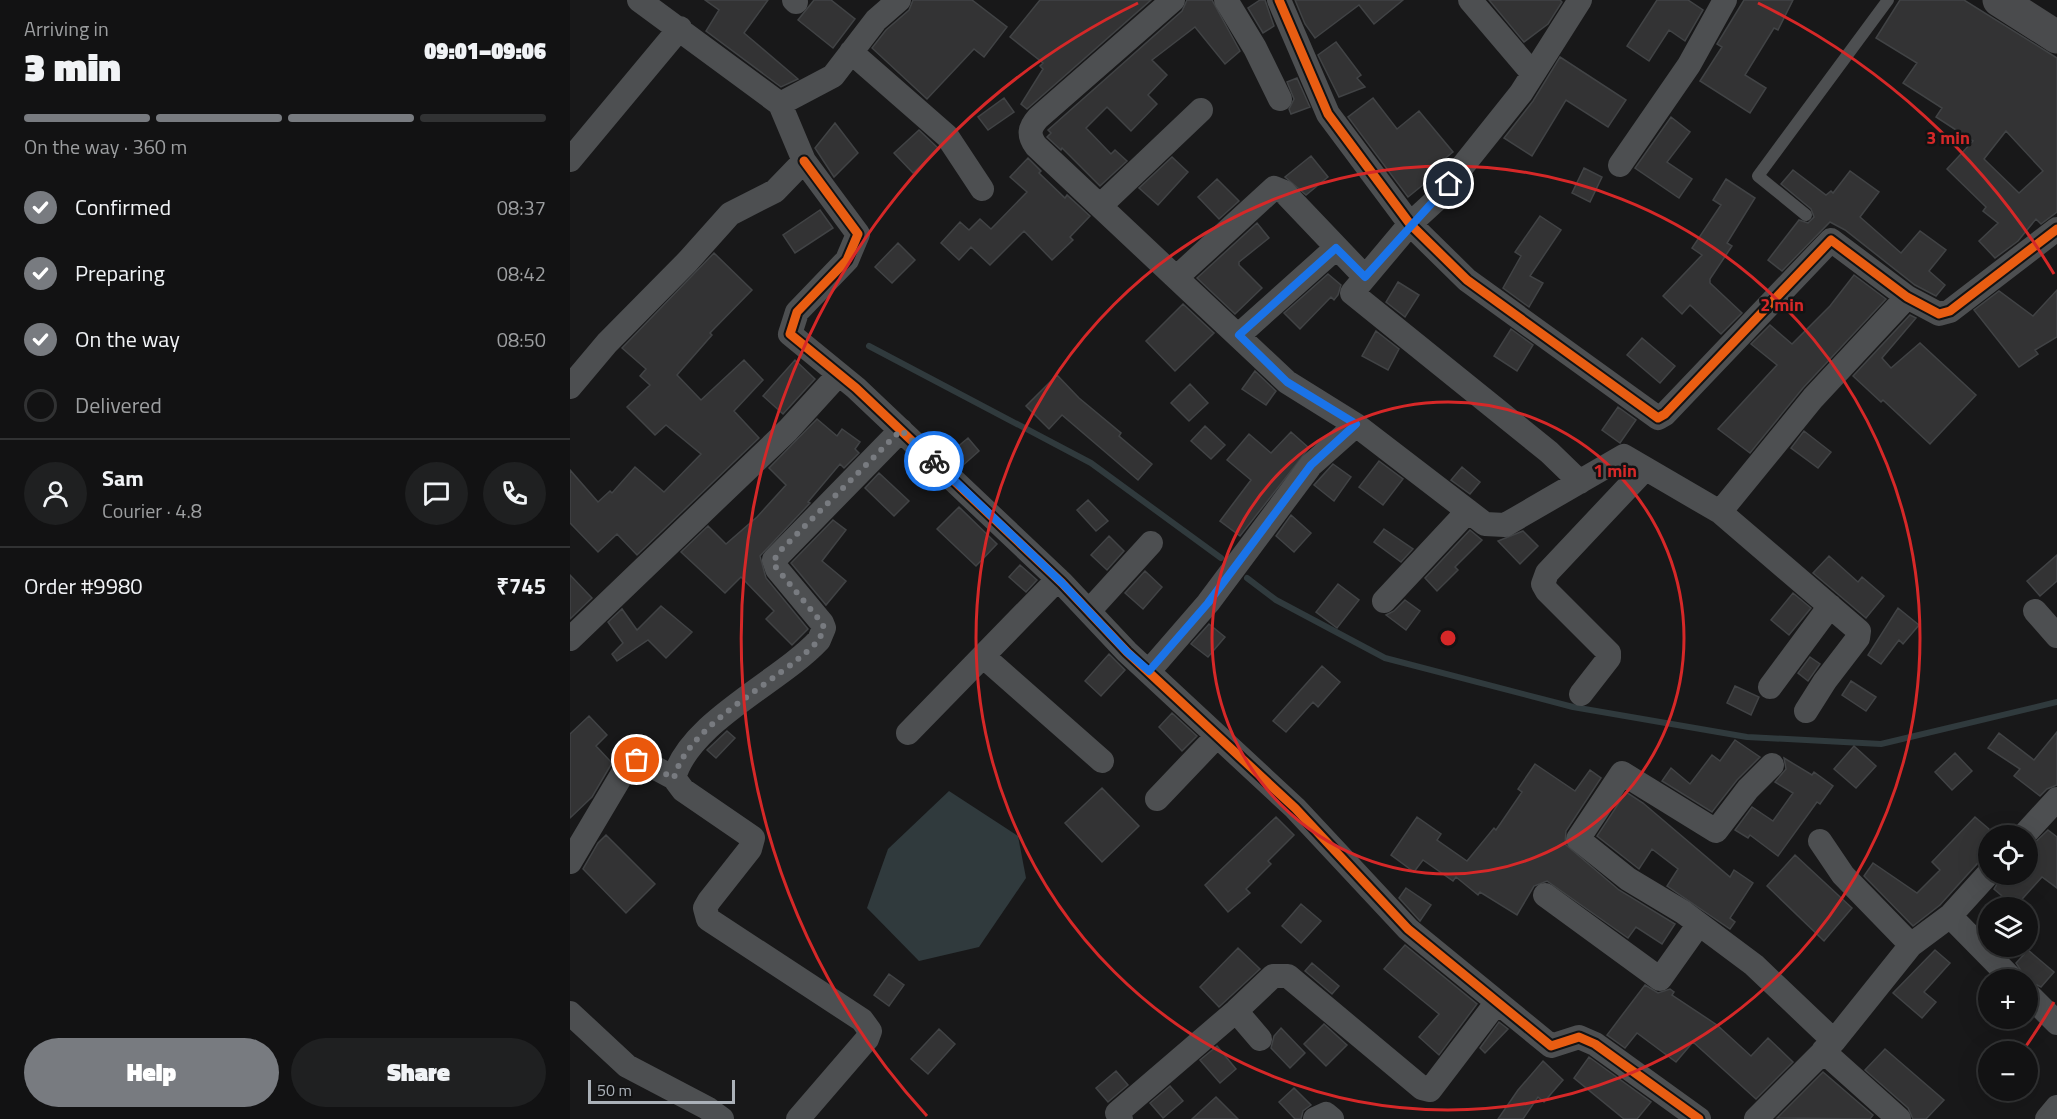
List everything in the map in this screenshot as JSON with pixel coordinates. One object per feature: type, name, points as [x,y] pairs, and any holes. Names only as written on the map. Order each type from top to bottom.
[{"type":"main road","points":[[2000,0],[2056,35]]},
{"type":"street","points":[[639,0],[680,28],[780,104],[804,161],[858,234],[846,260],[797,312],[790,334],[901,430],[1058,579],[1149,671],[1295,808],[1408,928],[1551,1046],[1579,1037],[1595,1044],[1699,1119]]},
{"type":"street","points":[[780,104],[833,76],[876,20],[898,0]]},
{"type":"street","points":[[1173,0],[1030,126],[1032,140],[1036,146],[1287,382],[1356,424],[1485,524],[1505,525],[1623,456],[1720,512],[1859,631],[1859,636],[1806,711]]},
{"type":"street","points":[[1226,0],[1255,48],[1280,99]]},
{"type":"street","points":[[1279,0],[1328,114],[1410,224],[1467,280],[1658,418],[1665,414],[1832,240],[1907,297],[1939,314],[1950,310],[2057,229]]},
{"type":"street","points":[[1470,0],[1533,74]]},
{"type":"street","points":[[1580,0],[1533,74],[1434,202],[1410,224],[1352,293],[1531,436],[1580,482]]},
{"type":"street","points":[[1620,165],[1689,65],[1725,0]]},
{"type":"street","points":[[570,160],[680,28]]},
{"type":"street","points":[[851,52],[947,136],[982,189]]},
{"type":"street","points":[[1100,206],[1201,110]]},
{"type":"street","points":[[570,387],[607,343],[688,261],[730,214],[775,191],[804,161]]},
{"type":"street","points":[[1177,277],[1274,188],[1284,192],[1365,277]]},
{"type":"street","points":[[1239,335],[1336,248]]},
{"type":"street","points":[[1720,512],[1813,398],[1907,297]]},
{"type":"street","points":[[570,639],[788,430],[839,374]]},
{"type":"street","points":[[1149,671],[1208,603],[1311,465],[1356,424]]},
{"type":"street","points":[[674,778],[681,759],[704,733],[819,640],[824,628],[822,623],[777,569],[774,560],[901,430]]},
{"type":"street","points":[[1581,694],[1607,660],[1609,653],[1547,591],[1544,580],[1547,573],[1645,469]]},
{"type":"street","points":[[1384,601],[1467,512]]},
{"type":"street","points":[[1089,611],[1151,543]]},
{"type":"street","points":[[908,733],[1058,579]]},
{"type":"street","points":[[1770,687],[1830,606]]},
{"type":"street","points":[[2035,611],[2057,636]]},
{"type":"street","points":[[984,657],[1102,761]]},
{"type":"street","points":[[1157,799],[1217,736]]},
{"type":"street","points":[[570,862],[630,761],[646,763],[674,778],[683,790],[753,838],[750,849],[705,908],[708,918],[862,1020],[870,1031],[867,1039],[798,1119]]},
{"type":"street","points":[[1772,765],[1748,789],[1716,831],[1622,773],[1578,839],[1628,879],[1699,924],[1754,965],[1899,1119]]},
{"type":"street","points":[[2038,825],[2052,814]]},
{"type":"street","points":[[1820,841],[1843,875],[1911,945]]},
{"type":"street","points":[[1756,1119],[1829,1046],[1911,945],[1950,916],[1978,885]]},
{"type":"street","points":[[1545,895],[1660,979],[1699,924]]},
{"type":"street","points":[[1950,916],[2002,969]]},
{"type":"street","points":[[1121,1119],[1117,1113],[1236,1011],[1273,976],[1288,976],[1422,1088],[1430,1090],[1497,1002]]},
{"type":"street","points":[[2038,1004],[2057,1023]]},
{"type":"street","points":[[1236,1011],[1260,1039]]},
{"type":"street","points":[[570,1013],[627,1066],[707,1108],[722,1119]]},
{"type":"street","points":[[2047,1119],[2057,1107]]},
{"type":"street","points":[[1315,1119],[1326,1114],[1332,1119]]},
{"type":"lane","points":[[1806,215],[1758,176],[1888,0]]},
{"type":"shaded area","points":[[949,791],[1018,836],[1026,878],[979,947],[919,961],[867,908],[888,849]]},
{"type":"building","points":[[705,0],[768,0],[744,33],[798,79],[781,87],[706,31],[719,10]]},
{"type":"building","points":[[814,0],[831,0],[855,19],[833,48],[798,20]]},
{"type":"building","points":[[913,0],[972,0],[1007,27],[984,57],[974,49],[927,99],[872,48],[886,30],[909,10]]},
{"type":"building","points":[[1040,0],[1151,0],[1027,109],[1021,104],[1043,69],[1040,66],[1043,63],[1010,37]]},
{"type":"building","points":[[1187,0],[1212,0],[1240,51],[1225,64],[1195,27],[1152,60],[1167,75],[1148,95],[1157,104],[1131,131],[1107,107],[1086,128],[1111,154],[1115,150],[1127,161],[1100,186],[1062,148],[1061,150],[1047,137],[1051,133],[1048,130],[1182,11]]},
{"type":"building","points":[[1260,0],[1265,0],[1274,26],[1263,33],[1248,8]]},
{"type":"building","points":[[1295,0],[1403,0],[1374,24],[1359,5],[1315,38],[1305,24]]},
{"type":"building","points":[[1489,0],[1560,0],[1562,2],[1548,24],[1524,42]]},
{"type":"building","points":[[1657,0],[1688,0],[1703,10],[1685,41],[1669,30],[1649,61],[1627,46]]},
{"type":"building","points":[[1744,0],[1793,0],[1778,30],[1774,28],[1745,75],[1766,88],[1750,113],[1700,81],[1722,47],[1717,44]]},
{"type":"building","points":[[1900,0],[1964,0],[2057,58],[2057,212],[2041,224],[2036,219],[2018,241],[1995,258],[1979,241],[1998,223],[1983,211],[1986,207],[1947,169],[1973,141],[1936,117],[1942,108],[1903,83],[1917,63],[1876,38]],"holes":[[[2006,131],[2043,171],[2019,193],[1984,159]]]},
{"type":"building","points":[[1336,42],[1361,75],[1357,78],[1365,87],[1339,97],[1318,55]]},
{"type":"building","points":[[1560,57],[1626,100],[1608,127],[1566,100],[1532,156],[1504,138],[1533,101]]},
{"type":"building","points":[[1297,78],[1310,107],[1291,114],[1289,109],[1294,99],[1287,82]]},
{"type":"building","points":[[1004,98],[1014,112],[988,130],[978,117]]},
{"type":"building","points":[[1373,98],[1397,129],[1419,111],[1453,152],[1425,175],[1429,180],[1408,197],[1348,117]]},
{"type":"building","points":[[1671,117],[1690,132],[1667,162],[1692,179],[1679,198],[1635,168]]},
{"type":"building","points":[[835,123],[858,153],[834,177],[815,148]]},
{"type":"building","points":[[919,130],[939,149],[913,173],[894,153]]},
{"type":"building","points":[[1311,156],[1328,177],[1306,195],[1285,177]]},
{"type":"building","points":[[1172,157],[1188,172],[1158,205],[1139,188]]},
{"type":"building","points":[[1028,158],[1041,171],[1039,173],[1065,198],[1067,195],[1090,216],[1070,237],[1073,240],[1052,260],[1024,231],[990,265],[971,247],[959,260],[941,243],[960,222],[969,230],[980,219],[991,229],[1027,192],[1010,177]]},
{"type":"building","points":[[1584,168],[1602,177],[1590,202],[1572,193]]},
{"type":"building","points":[[1793,170],[1826,195],[1831,191],[1833,193],[1850,171],[1879,192],[1860,217],[1901,253],[1920,231],[1946,250],[1929,271],[1945,285],[1936,296],[1915,285],[1845,230],[1830,222],[1782,271],[1768,260],[1799,220],[1808,223],[1814,217],[1811,209],[1781,184]]},
{"type":"building","points":[[1217,179],[1239,201],[1219,219],[1198,197]]},
{"type":"building","points":[[1726,179],[1755,198],[1727,243],[1732,246],[1710,279],[1710,283],[1742,313],[1721,334],[1690,305],[1682,314],[1663,296],[1702,255],[1692,248],[1721,205],[1713,200]]},
{"type":"building","points":[[820,210],[833,228],[795,253],[783,235]]},
{"type":"building","points":[[1540,216],[1561,230],[1530,276],[1543,283],[1529,307],[1503,288],[1521,256],[1515,252]]},
{"type":"building","points":[[1257,223],[1269,238],[1239,262],[1239,265],[1262,288],[1235,314],[1197,278]]},
{"type":"building","points":[[898,243],[915,260],[892,283],[875,267]]},
{"type":"building","points":[[714,253],[752,290],[710,333],[712,335],[677,375],[701,400],[744,360],[763,380],[734,411],[759,438],[637,555],[617,534],[598,552],[570,523],[570,470],[598,502],[610,491],[612,493],[635,467],[664,492],[701,454],[666,425],[655,435],[627,407],[650,385],[640,376],[646,369],[622,348]]},
{"type":"building","points":[[1328,274],[1341,285],[1338,295],[1334,300],[1331,297],[1300,329],[1284,313]]},
{"type":"building","points":[[1854,275],[1886,299],[1803,388],[1750,453],[1718,429],[1777,365],[1751,344],[1770,325],[1792,344],[1830,306]]},
{"type":"building","points":[[1398,282],[1419,295],[1405,317],[1386,302]]},
{"type":"building","points":[[2057,290],[2057,337],[2035,350],[2038,354],[2019,367],[1974,310],[1999,291],[2033,316]]},
{"type":"building","points":[[1183,304],[1214,333],[1175,371],[1146,341]]},
{"type":"building","points":[[1910,315],[1916,318],[1882,358],[1891,368],[1920,343],[1976,395],[1930,444],[1883,400],[1881,402],[1853,376]]},
{"type":"building","points":[[1511,329],[1533,345],[1517,371],[1494,356]]},
{"type":"building","points":[[1376,331],[1399,349],[1388,370],[1362,356]]},
{"type":"building","points":[[1642,338],[1675,366],[1660,383],[1627,355]]},
{"type":"building","points":[[795,360],[815,379],[783,414],[763,396]]},
{"type":"building","points":[[1255,371],[1276,391],[1266,405],[1242,389]]},
{"type":"building","points":[[1057,375],[1079,398],[1121,433],[1119,436],[1152,464],[1138,480],[1062,415],[1049,429],[1026,406]]},
{"type":"building","points":[[1190,384],[1208,403],[1189,421],[1171,403]]},
{"type":"building","points":[[1618,407],[1636,420],[1620,443],[1602,430]]},
{"type":"building","points":[[817,419],[837,436],[842,429],[860,442],[855,449],[859,453],[844,468],[840,464],[808,502],[810,503],[760,556],[766,578],[808,629],[792,645],[766,619],[774,611],[741,577],[725,593],[681,552],[708,526],[726,544],[757,517],[786,485],[769,468]]},
{"type":"building","points":[[1205,426],[1225,445],[1211,459],[1191,441]]},
{"type":"building","points":[[1804,431],[1831,452],[1818,468],[1791,448]]},
{"type":"building","points":[[1291,432],[1309,448],[1240,536],[1220,521],[1251,480],[1227,460],[1249,434],[1271,453]]},
{"type":"building","points":[[968,438],[979,451],[961,467],[948,455]]},
{"type":"building","points":[[1379,461],[1403,479],[1383,505],[1359,487]]},
{"type":"building","points":[[1333,464],[1351,477],[1334,501],[1314,485]]},
{"type":"building","points":[[1462,467],[1480,482],[1470,494],[1451,480]]},
{"type":"building","points":[[879,473],[909,501],[894,516],[865,488]]},
{"type":"building","points":[[1088,500],[1108,521],[1096,531],[1077,510]]},
{"type":"building","points":[[959,507],[997,544],[976,566],[937,529]]},
{"type":"building","points":[[1291,515],[1311,533],[1294,552],[1276,536]]},
{"type":"building","points":[[833,520],[846,530],[822,561],[846,581],[826,605],[791,563]]},
{"type":"building","points":[[1384,529],[1413,549],[1401,562],[1374,542]]},
{"type":"building","points":[[1470,530],[1482,540],[1455,567],[1458,570],[1437,591],[1425,578]]},
{"type":"building","points":[[1523,531],[1538,546],[1520,564],[1498,541]]},
{"type":"building","points":[[1109,536],[1124,551],[1107,570],[1091,555]]},
{"type":"building","points":[[2057,555],[2057,581],[2040,596],[2027,581]]},
{"type":"building","points":[[1829,556],[1858,582],[1862,577],[1884,596],[1866,618],[1813,573]]},
{"type":"building","points":[[1020,565],[1037,580],[1026,592],[1009,577]]},
{"type":"building","points":[[1145,571],[1162,587],[1143,609],[1125,593]]},
{"type":"building","points":[[570,575],[592,598],[570,619]]},
{"type":"building","points":[[1338,584],[1359,600],[1337,628],[1316,612]]},
{"type":"building","points":[[1793,593],[1811,608],[1789,635],[1771,620]]},
{"type":"building","points":[[1405,600],[1420,611],[1406,630],[1386,615],[1394,611]]},
{"type":"building","points":[[661,606],[692,632],[666,658],[648,640],[617,661],[612,654],[623,643],[608,622],[622,609],[637,630]]},
{"type":"building","points":[[1898,608],[1919,625],[1903,644],[1899,640],[1881,664],[1868,655]]},
{"type":"building","points":[[1209,624],[1225,637],[1208,657],[1191,644]]},
{"type":"building","points":[[1109,654],[1125,670],[1101,696],[1085,681]]},
{"type":"building","points":[[1810,657],[1820,664],[1808,681],[1798,673]]},
{"type":"building","points":[[1322,666],[1340,682],[1318,707],[1313,702],[1286,732],[1273,721]]},
{"type":"building","points":[[1851,681],[1876,697],[1866,711],[1842,695]]},
{"type":"building","points":[[1735,686],[1759,697],[1751,715],[1727,703]]},
{"type":"building","points":[[1172,713],[1197,736],[1182,751],[1159,727]]},
{"type":"building","points":[[589,716],[607,735],[596,746],[612,763],[592,797],[570,818],[570,734]]},
{"type":"building","points":[[727,731],[735,738],[716,758],[707,750]]},
{"type":"building","points":[[2057,732],[2057,785],[2047,789],[2040,796],[2014,776],[2020,769],[1988,748],[1999,733],[2034,760]]},
{"type":"building","points":[[1735,740],[1760,757],[1737,780],[1712,812],[1662,781],[1671,768],[1690,784],[1712,755],[1720,761]]},
{"type":"building","points":[[1854,746],[1876,766],[1856,788],[1834,769]]},
{"type":"building","points":[[1955,753],[1972,771],[1952,790],[1935,772]]},
{"type":"building","points":[[1784,758],[1812,775],[1814,772],[1833,786],[1820,804],[1817,802],[1778,856],[1750,835],[1748,838],[1735,830],[1752,807],[1773,821],[1793,793],[1775,782],[1786,769]]},
{"type":"building","points":[[1535,764],[1575,791],[1590,770],[1601,778],[1566,831],[1565,844],[1619,890],[1675,924],[1662,944],[1636,927],[1628,938],[1547,881],[1534,886],[1517,915],[1480,892],[1478,895],[1456,877],[1453,881],[1423,860],[1414,872],[1391,855],[1417,817],[1441,834],[1437,840],[1467,861],[1494,828],[1496,830],[1522,792],[1518,789]]},
{"type":"building","points":[[1102,788],[1139,826],[1102,862],[1065,823]]},
{"type":"building","points":[[1626,792],[1643,803],[1730,877],[1734,870],[1753,883],[1730,918],[1735,922],[1730,929],[1667,886],[1678,869],[1652,849],[1639,869],[1597,836]]},
{"type":"building","points":[[1276,817],[1294,835],[1268,861],[1271,864],[1246,889],[1250,893],[1228,912],[1205,885]]},
{"type":"building","points":[[1975,817],[1984,825],[1978,825],[1978,863],[1940,905],[1913,926],[1864,876],[1873,863],[1917,893],[1940,870],[1932,862]]},
{"type":"building","points":[[2048,830],[2057,837],[2057,888],[2042,877],[2038,881],[2038,840]]},
{"type":"building","points":[[606,835],[655,884],[626,913],[583,869],[598,843]]},
{"type":"building","points":[[1795,855],[1852,908],[1824,941],[1767,886]]},
{"type":"building","points":[[1996,885],[2035,885],[2024,897],[2003,897],[1994,889]]},
{"type":"building","points":[[1406,888],[1431,905],[1420,921],[1399,898]]},
{"type":"building","points":[[1301,904],[1321,921],[1301,943],[1282,926]]},
{"type":"building","points":[[1405,945],[1477,1004],[1439,1055],[1419,1037],[1439,1014],[1384,969]]},
{"type":"building","points":[[1238,948],[1260,969],[1219,1007],[1200,987]]},
{"type":"building","points":[[1935,950],[1950,963],[1924,992],[1936,1002],[1922,1018],[1893,993]]},
{"type":"building","points":[[2022,957],[2036,957],[2054,972],[2041,987],[2038,986],[2038,969],[2020,969],[2016,963]]},
{"type":"building","points":[[1312,963],[1339,986],[1332,994],[1305,971]]},
{"type":"building","points":[[889,974],[904,985],[889,1006],[874,995]]},
{"type":"building","points":[[1645,985],[1658,993],[1670,989],[1674,992],[1672,995],[1717,1025],[1751,1056],[1768,1038],[1793,1062],[1756,1099],[1693,1042],[1676,1062],[1637,1033],[1625,1048],[1607,1035]]},
{"type":"building","points":[[1499,1022],[1508,1029],[1485,1053],[1480,1048]]},
{"type":"building","points":[[1324,1024],[1347,1045],[1326,1066],[1304,1044]]},
{"type":"building","points":[[1281,1028],[1305,1053],[1290,1068],[1271,1048],[1274,1036]]},
{"type":"building","points":[[939,1029],[955,1044],[928,1074],[911,1059]]},
{"type":"building","points":[[1217,1046],[1236,1069],[1220,1083],[1200,1060]]},
{"type":"building","points":[[1885,1049],[1944,1100],[1926,1119],[1913,1119],[1908,1108],[1865,1070]]},
{"type":"building","points":[[1589,1057],[1651,1102],[1637,1119],[1624,1119],[1574,1078]]},
{"type":"building","points":[[1543,1061],[1563,1080],[1544,1102],[1538,1097],[1523,1119],[1498,1119],[1518,1090]]},
{"type":"building","points":[[1116,1071],[1128,1085],[1108,1102],[1096,1088]]},
{"type":"building","points":[[1823,1072],[1873,1115],[1870,1119],[1777,1118]]},
{"type":"building","points":[[1170,1086],[1183,1101],[1163,1118],[1150,1103]]},
{"type":"building","points":[[1294,1088],[1311,1105],[1303,1111],[1301,1119],[1295,1119],[1279,1102]]},
{"type":"building","points":[[1216,1097],[1238,1119],[1192,1119]]},
{"type":"waterway","points":[[869,346],[1091,463],[1221,558]]},
{"type":"waterway","points":[[1247,578],[1276,600],[1385,658],[1573,707],[1747,737],[1881,744],[2057,702]]},
{"type":"cycle path","points":[[1279,0],[1328,114],[1410,224],[1467,280],[1658,418],[1665,414],[1831,240],[1907,297],[1939,314],[1950,311],[2057,229]]},
{"type":"cycle path","points":[[804,161],[858,234],[847,260],[797,312],[790,334],[856,388],[1062,583],[1127,652],[1295,808],[1408,929],[1551,1046],[1579,1037],[1595,1044],[1699,1119]]},
{"type":"way so far","points":[[637,760],[674,778],[677,766],[692,744],[819,640],[824,628],[822,623],[774,565],[774,560],[780,551],[901,430],[934,461]]},
{"type":"route","points":[[934,461],[1062,583],[1127,652],[1149,671],[1208,603],[1311,465],[1356,424],[1287,382],[1239,335],[1336,248],[1365,277],[1410,224],[1434,202],[1449,184]]}]
